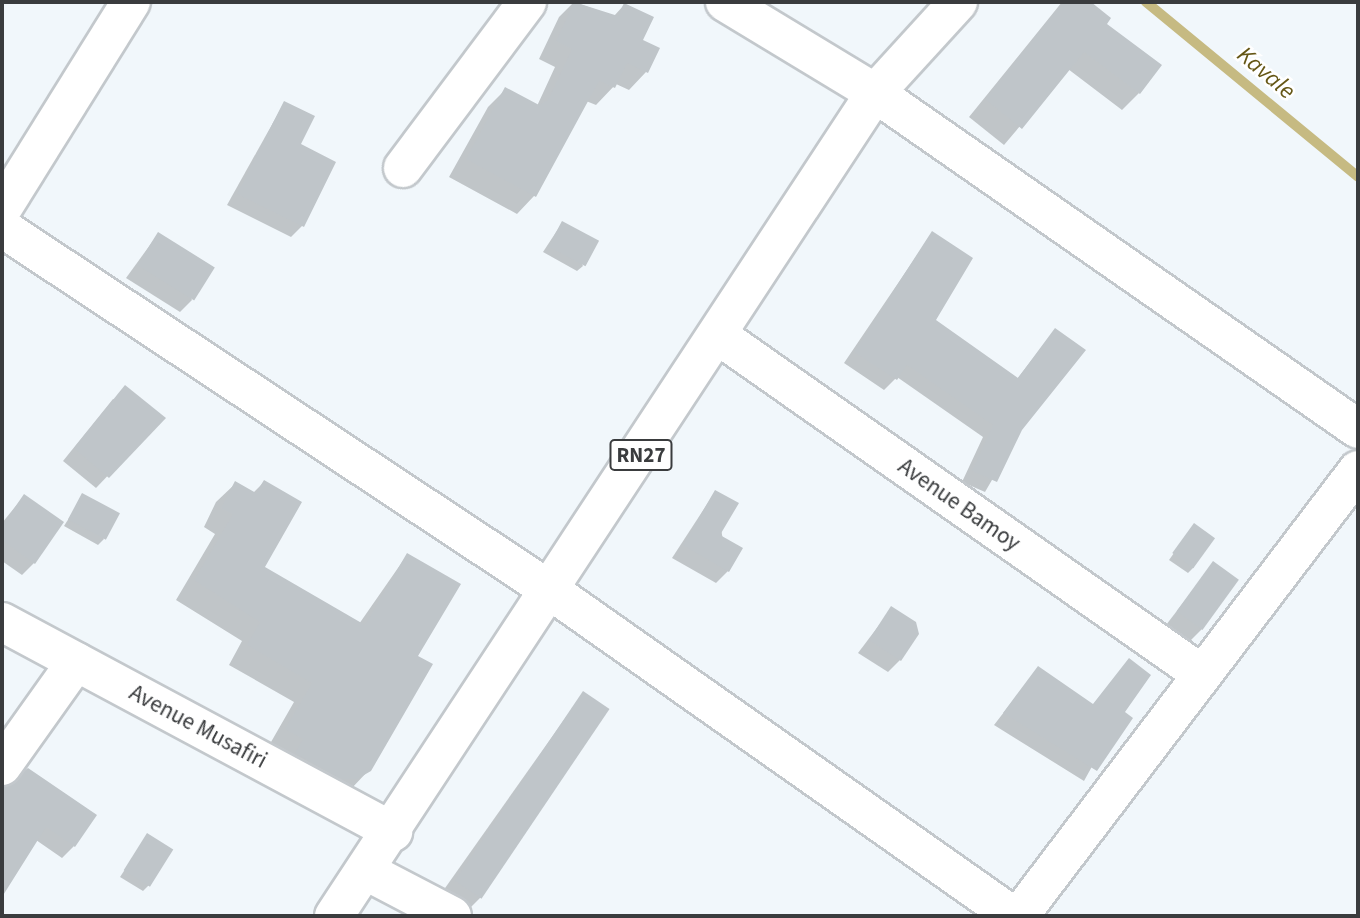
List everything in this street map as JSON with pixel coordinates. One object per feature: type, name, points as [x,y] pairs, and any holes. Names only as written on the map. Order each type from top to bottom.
[{"type":"street","points":[[2,209],[131,2]]},
{"type":"street","points":[[403,168],[527,2]]},
{"type":"street","points":[[725,2],[875,93],[1358,429]]},
{"type":"street","name":"RN27","points":[[334,916],[393,832],[875,93],[958,2]]},
{"type":"street","points":[[2,228],[551,591],[1013,916]]},
{"type":"street","name":"Avenue Bamoy","points":[[719,336],[1199,673]]},
{"type":"street","points":[[1019,916],[1199,673],[1358,470]]},
{"type":"street","name":"Avenue Musafiri","points":[[2,622],[393,832]]},
{"type":"street","points":[[2,766],[76,662]]},
{"type":"street","points":[[366,871],[453,916]]},
{"type":"building","points":[[574,2],[618,16],[624,3],[654,17],[643,40],[660,48],[648,73],[627,63],[615,88],[599,81],[536,197],[466,159],[505,87],[539,105],[548,100],[572,49],[556,41]]},
{"type":"building","points":[[1063,2],[1091,2],[1111,18],[1107,24],[1162,65],[1140,94],[1084,52],[1022,129],[985,99]]},
{"type":"building","points":[[284,101],[315,116],[301,144],[336,162],[304,227],[237,194]]},
{"type":"building","points":[[562,221],[599,241],[585,266],[548,247]]},
{"type":"building","points":[[932,231],[973,258],[936,320],[1018,378],[1055,328],[1086,350],[1022,430],[997,482],[972,471],[993,425],[907,365],[897,380],[854,352]]},
{"type":"building","points":[[158,232],[215,268],[194,301],[137,265]]},
{"type":"building","points":[[125,385],[166,418],[109,478],[74,448]]},
{"type":"building","points":[[264,480],[302,502],[265,567],[365,625],[407,553],[461,584],[418,656],[433,664],[371,771],[357,779],[341,779],[295,753],[303,739],[285,729],[312,683],[247,645],[260,622],[194,580],[233,514],[221,508],[235,481],[256,493]]},
{"type":"building","points":[[715,490],[739,503],[720,535],[743,548],[729,572],[683,545]]},
{"type":"building","points":[[82,493],[120,513],[106,540],[68,519]]},
{"type":"building","points":[[24,494],[64,522],[35,564],[2,540],[2,526]]},
{"type":"building","points":[[1194,523],[1215,538],[1193,568],[1172,553]]},
{"type":"building","points":[[1213,561],[1239,580],[1202,630],[1177,611]]},
{"type":"building","points":[[891,606],[916,622],[919,634],[901,661],[869,640]]},
{"type":"building","points":[[1129,658],[1151,675],[1125,712],[1133,718],[1097,771],[1003,713],[1038,666],[1093,704]]},
{"type":"building","points":[[583,691],[610,709],[481,899],[455,881]]},
{"type":"building","points":[[28,768],[97,815],[75,847],[46,827],[2,897],[2,788]]},
{"type":"building","points":[[147,833],[173,849],[150,887],[124,870]]},
{"type":"waterway","name":"Kavale","points":[[1146,2],[1358,177]]}]
